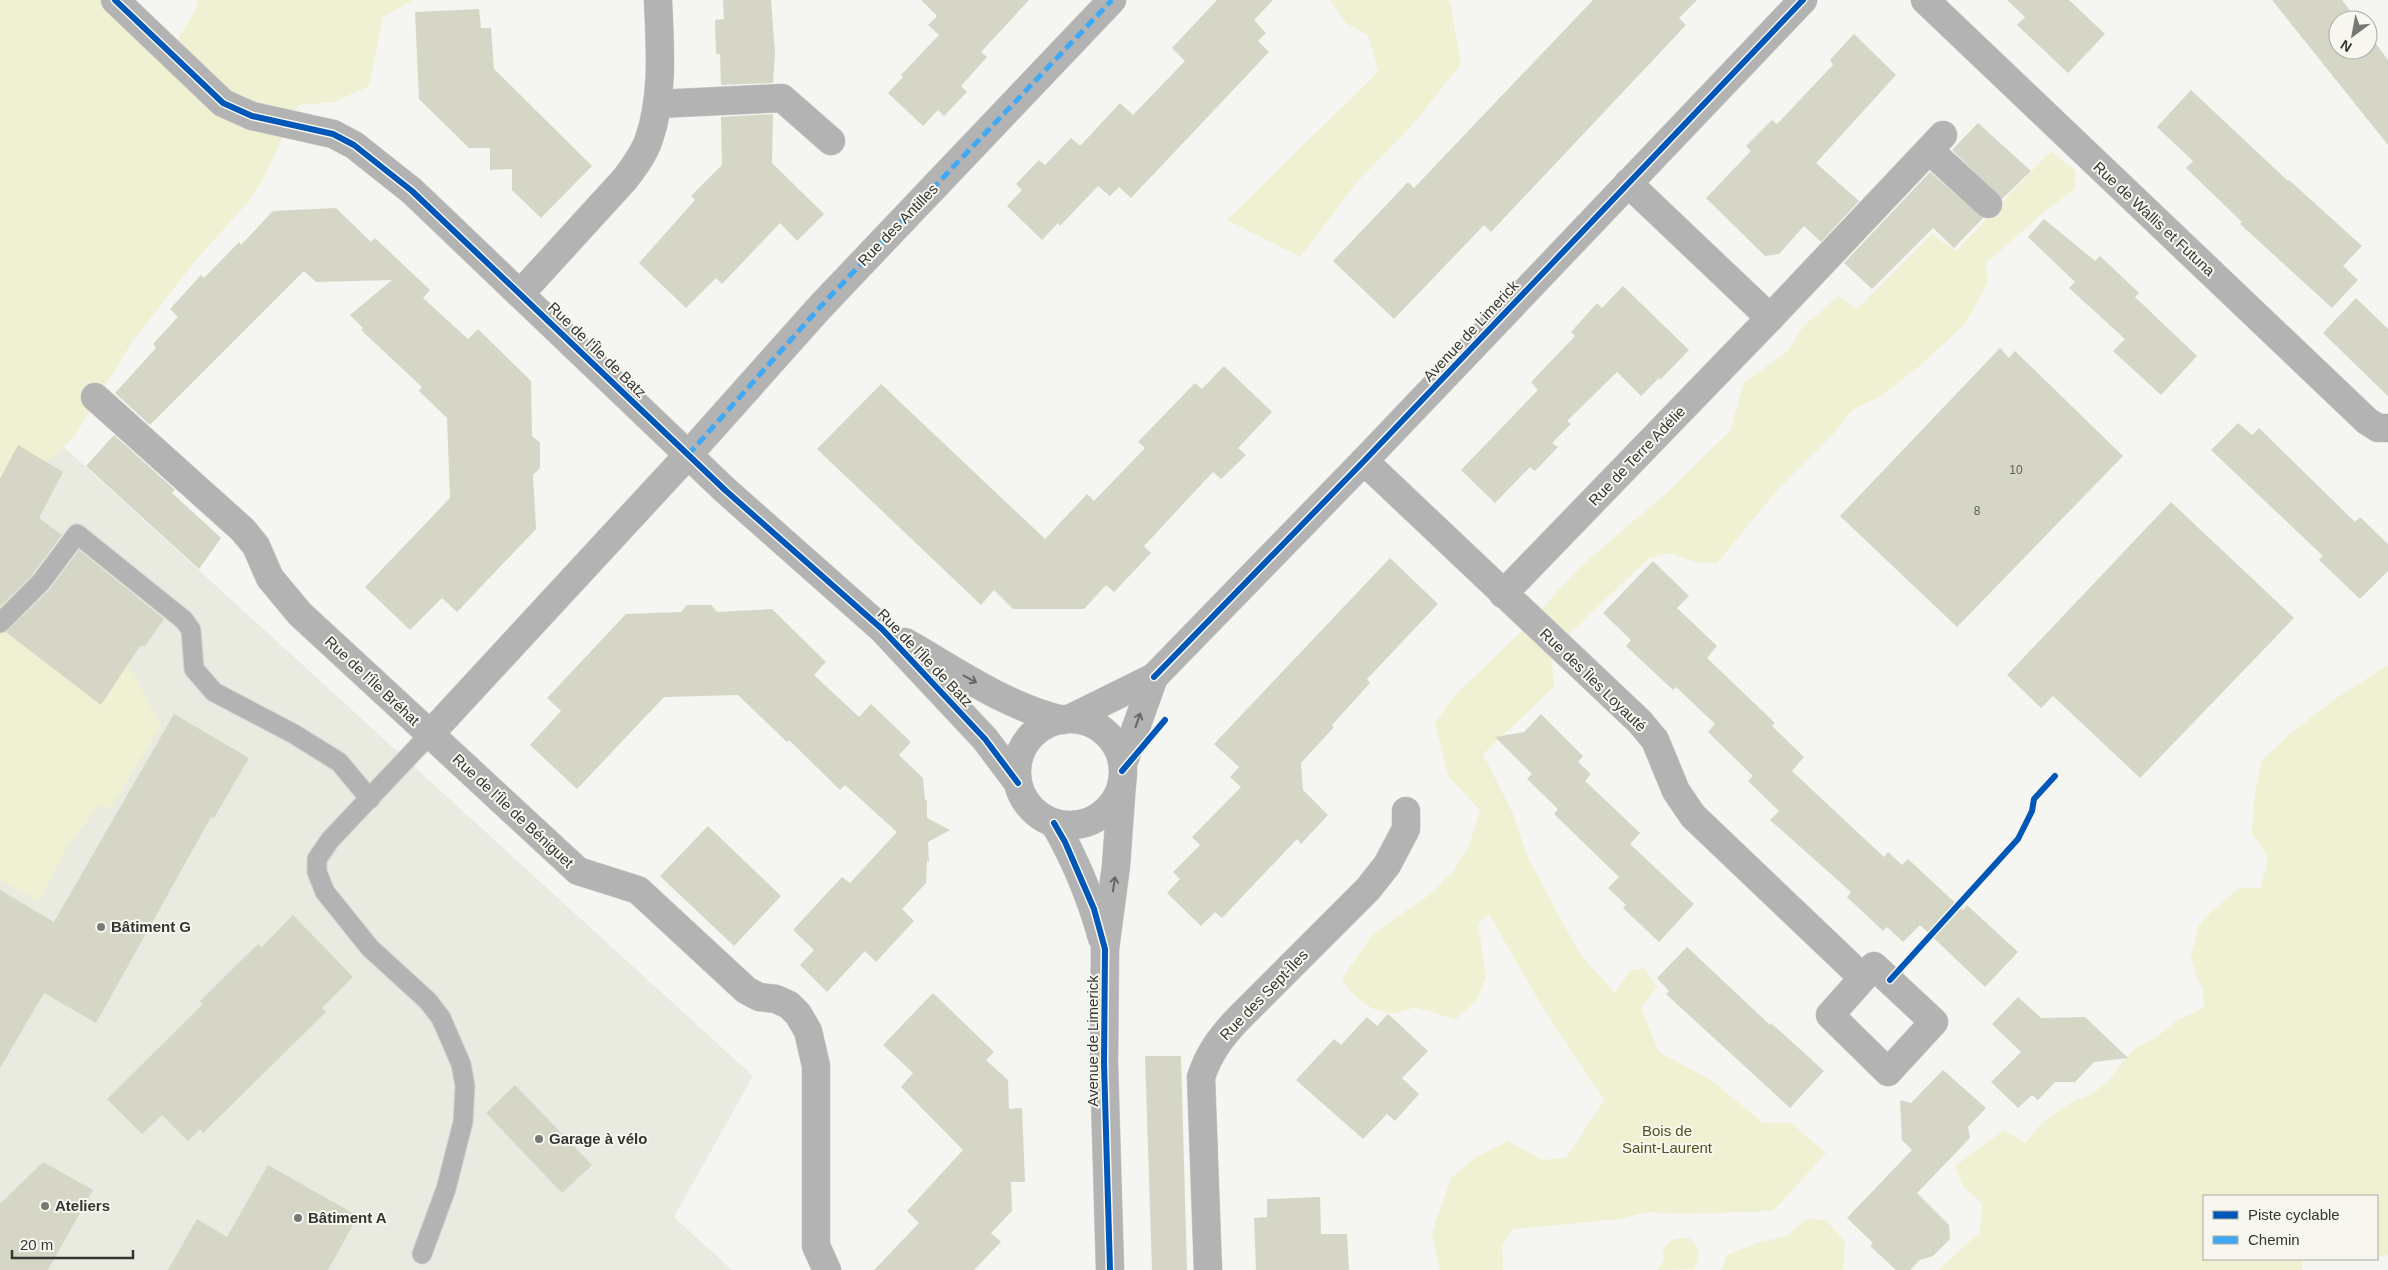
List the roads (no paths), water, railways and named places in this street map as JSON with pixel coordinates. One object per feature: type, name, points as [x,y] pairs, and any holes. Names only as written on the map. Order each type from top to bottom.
[{"type":"street","name":"Rue de l'Île de Batz","points":[[115,0],[223,104],[252,116],[333,134],[354,145],[412,191],[688,455],[882,629],[985,739],[1018,783]]},
{"type":"street","points":[[520,294],[625,179],[640,158],[649,140],[658,104],[658,0]]},
{"type":"street","name":"Rue des Antilles","points":[[688,455],[821,306],[1112,0]]},
{"type":"street","name":"Avenue de Limerick","points":[[1067,719],[1154,677],[1364,461],[1803,0]]},
{"type":"street","name":"Rue de Wallis et Futuna","points":[[1926,0],[2367,421],[2378,428],[2388,428]]},
{"type":"street","points":[[658,104],[782,98],[830,141]]},
{"type":"street","name":"Rue de Terre Adélie","points":[[1503,594],[1770,318],[1936,142],[1988,204]]},
{"type":"street","points":[[1628,183],[1770,318]]},
{"type":"street","name":"Rue de l'Île Bréhat","points":[[95,397],[243,530],[256,546],[270,578],[285,598],[430,734],[688,455]]},
{"type":"street","name":"Rue des Îles Loyauté","points":[[1364,461],[1640,722],[1655,740],[1676,791],[1693,816],[1863,978]]},
{"type":"street","name":"Rue de l'Île de Batz","points":[[882,629],[1009,701],[1043,715],[1067,719]]},
{"type":"street","name":"Avenue de Limerick","points":[[1110,1270],[1104,1063],[1105,950],[1116,866],[1122,774],[1154,677]]},
{"type":"street","points":[[1067,719],[1096,726],[1107,735],[1118,749],[1122,774],[1114,802],[1096,818],[1088,823],[1073,825],[1054,823],[1031,808],[1018,783],[1019,756],[1035,733],[1046,726],[1067,719]]},
{"type":"street","name":"Rue de l'Île de Béniguet","points":[[430,734],[578,871],[638,890],[746,990],[759,997],[776,999],[789,1005],[798,1014],[808,1031],[816,1066],[816,1246],[827,1270]]},
{"type":"street","name":"Rue des Sept-Îles","points":[[1208,1270],[1201,1077],[1206,1060],[1218,1041],[1238,1019],[1368,890],[1388,865],[1406,829],[1406,811]]},
{"type":"street","name":"Avenue de Limerick","points":[[1054,823],[1065,842],[1094,909],[1105,950]]},
{"type":"lane","points":[[0,623],[41,582],[77,534],[184,620],[191,630],[194,669],[214,692],[294,734],[339,762],[370,799]]},
{"type":"lane","points":[[422,1254],[440,1208],[456,1154],[463,1122],[465,1086],[461,1064],[441,1018],[418,990],[370,948],[320,884],[317,872],[318,859],[322,850],[430,734]]},
{"type":"place","name":"Bâtiment G","points":[[101,927]]},
{"type":"place","name":"Garage à vélo","points":[[539,1139]]},
{"type":"place","name":"Ateliers","points":[[45,1206]]},
{"type":"place","name":"Bâtiment A","points":[[298,1218]]},
{"type":"park label","name":"Bois de Saint-Laurent","points":[[1667,1140]]}]
